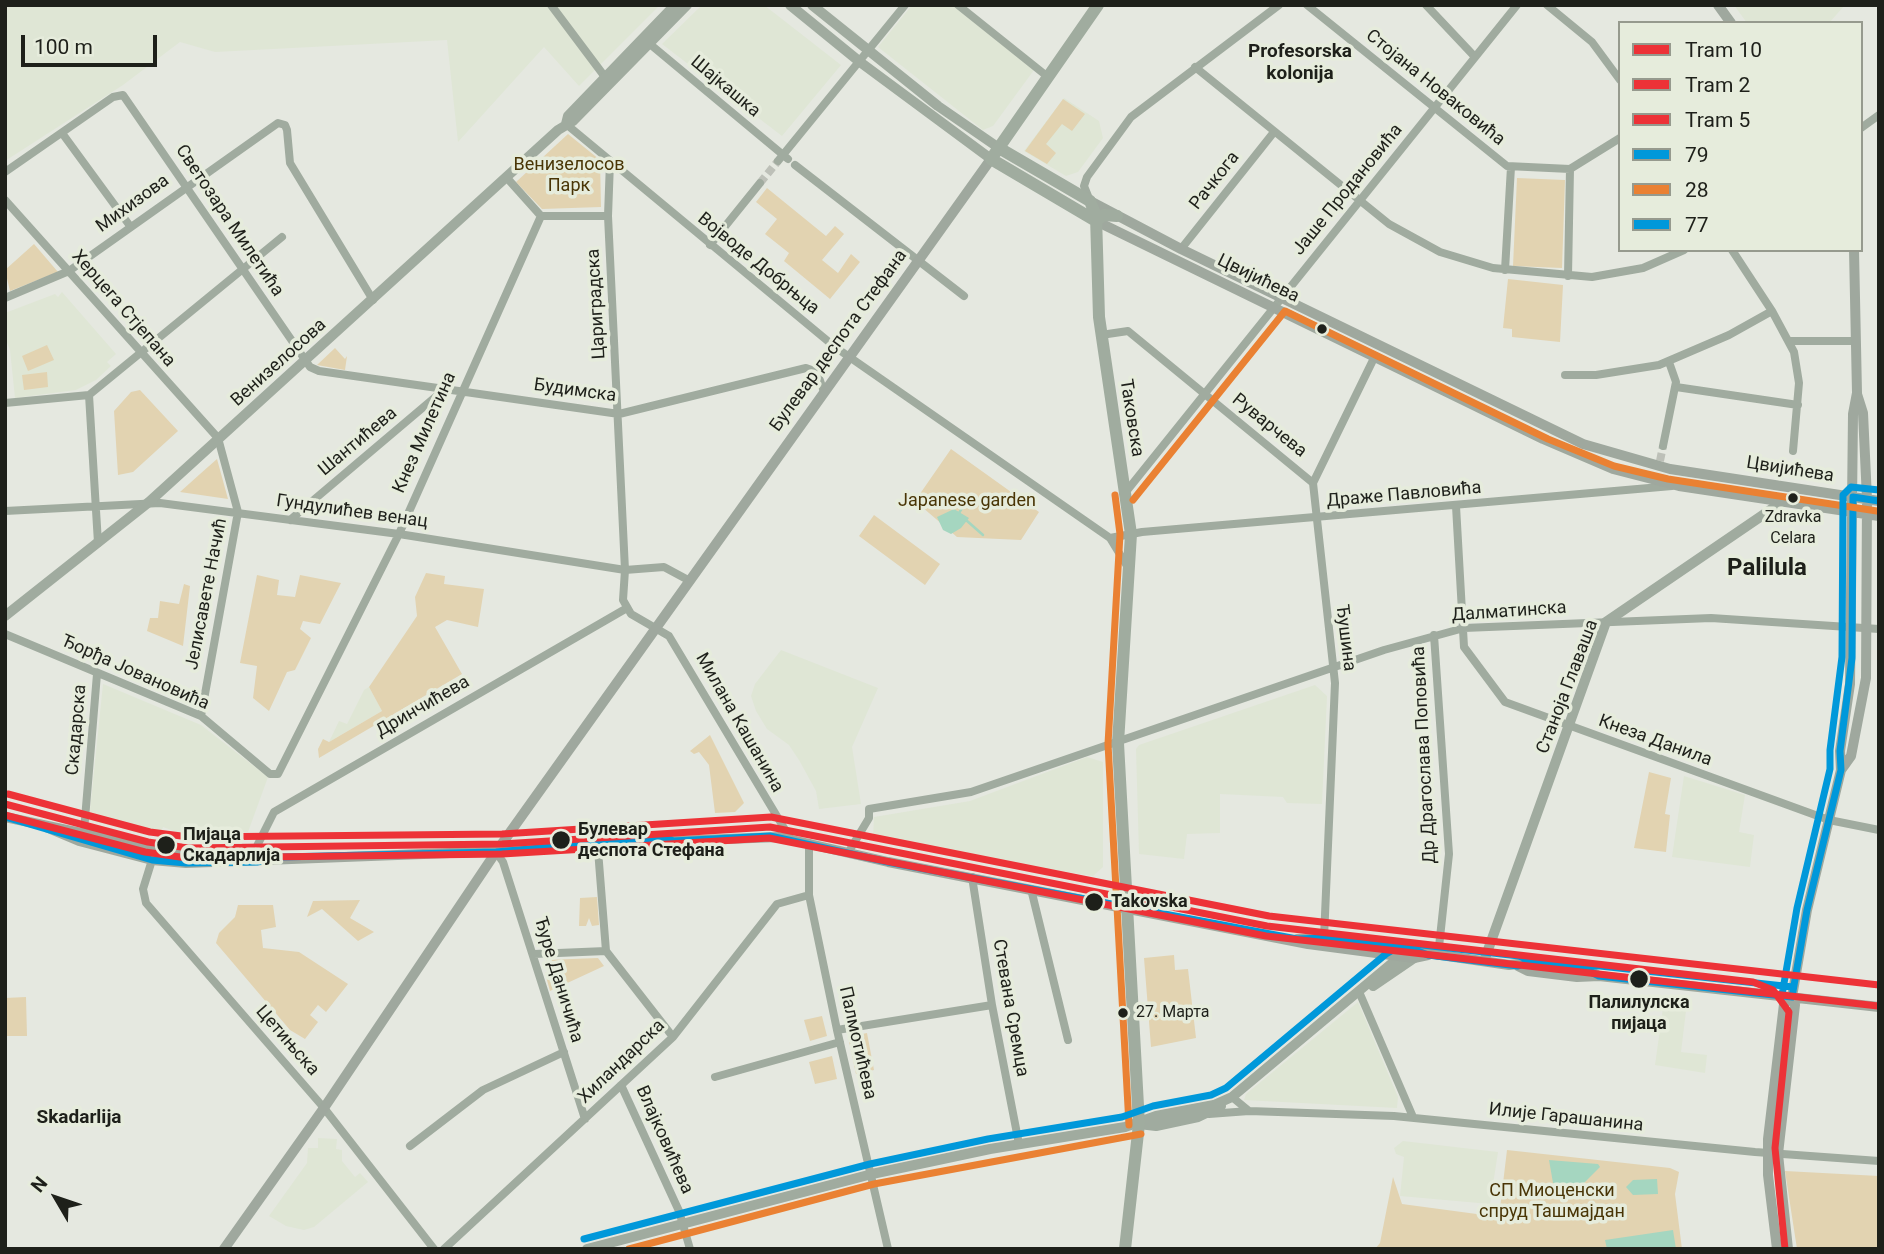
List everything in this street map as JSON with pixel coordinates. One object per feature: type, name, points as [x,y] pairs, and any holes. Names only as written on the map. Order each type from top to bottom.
[{"type":"main road","name":"Булевар деспота Стефана","points":[[224,1249],[324,1108],[496,852],[918,262],[1098,5]]},
{"type":"main road","points":[[1718,5],[1730,21]]},
{"type":"main road","name":"Цвијићева","points":[[995,153],[1181,249],[1376,356],[1573,453],[1633,475],[1679,486],[1873,515]]},
{"type":"main road","name":"Цвијићева","points":[[995,153],[1096,221],[1553,430],[1609,453],[1873,500]]},
{"type":"main road","name":"Таковска","points":[[1090,201],[1096,221],[1096,283],[1101,335],[1131,534],[1118,743],[1139,1124],[1125,1249]]},
{"type":"main road","points":[[1096,221],[1106,214],[1117,216]]},
{"type":"main road","points":[[1777,1249],[1773,1154],[1784,1004],[1792,997],[1807,910],[1841,770],[1840,751],[1850,684],[1857,393],[1854,252]]},
{"type":"main road","points":[[1841,770],[1851,756],[1873,628],[1873,500],[1863,413],[1857,393]]},
{"type":"main road","points":[[5,817],[152,854],[234,862],[257,862],[281,857],[649,847],[673,841],[758,836],[790,838],[848,853],[1125,908],[1297,939],[1324,938],[1415,950],[1433,956]]},
{"type":"main road","points":[[234,862],[247,859],[254,852]]},
{"type":"main road","points":[[152,854],[254,852],[281,857]]},
{"type":"main road","points":[[1297,939],[1308,944],[1414,958],[1433,956],[1485,961],[1518,966],[1528,971],[1585,978],[1599,976],[1879,1007]]},
{"type":"main road","points":[[1773,1154],[1788,1249]]},
{"type":"street","points":[[551,5],[608,81]]},
{"type":"street","name":"Венизелосова","points":[[5,616],[149,502],[507,178],[566,124],[568,116],[608,81],[675,5]]},
{"type":"street","name":"Венизелосова","points":[[646,41],[687,5]]},
{"type":"street","name":"Цвијићева","points":[[790,5],[860,62],[995,153]]},
{"type":"street","name":"Цвијићева","points":[[812,5],[995,153]]},
{"type":"street","points":[[786,160],[905,5]]},
{"type":"street","points":[[958,5],[1048,77]]},
{"type":"street","points":[[1090,201],[1084,186],[1087,177],[1121,128],[1195,67],[1279,5]]},
{"type":"street","name":"Стојана Новаковића","points":[[1307,5],[1503,164],[1511,167],[1570,169]]},
{"type":"street","points":[[1426,5],[1475,57]]},
{"type":"street","name":"Јаше Продановића","points":[[1125,493],[1517,5]]},
{"type":"street","points":[[1547,5],[1592,42],[1618,77]]},
{"type":"street","name":"Шајкашка","points":[[646,41],[786,160],[964,296]]},
{"type":"street","points":[[1195,67],[1398,231],[1429,248],[1463,261],[1505,270],[1568,276],[1619,274],[1653,265],[1681,252]]},
{"type":"street","name":"Светозара Милетића","points":[[62,133],[113,97],[120,94],[127,98],[305,361]]},
{"type":"street","points":[[1863,127],[1879,115]]},
{"type":"street","name":"Михизова","points":[[5,298],[69,271],[272,124],[285,125],[290,163],[373,300]]},
{"type":"street","name":"Војводе Добрњца","points":[[566,124],[710,246],[850,357],[1110,538],[1124,556],[1129,572]]},
{"type":"street","name":"Рачкога","points":[[1181,249],[1274,132]]},
{"type":"street","points":[[5,172],[62,133],[130,226]]},
{"type":"street","points":[[1568,276],[1570,169],[1618,139]]},
{"type":"street","name":"Цариградска","points":[[610,162],[608,216],[625,570],[622,588],[627,608]]},
{"type":"street","name":"Стојана Новаковића","points":[[1505,270],[1511,167]]},
{"type":"street","points":[[507,178],[541,216],[608,216]]},
{"type":"street","points":[[710,246],[760,183]]},
{"type":"street","name":"Херцега Стјепана","points":[[5,200],[218,439]]},
{"type":"street","name":"Кнез Милетина","points":[[278,774],[399,534],[461,390],[541,216]]},
{"type":"street","points":[[5,402],[89,395],[282,237]]},
{"type":"street","points":[[1733,252],[1789,341],[1799,372],[1793,450]]},
{"type":"street","points":[[1565,375],[1596,375],[1669,362],[1736,332],[1772,311]]},
{"type":"street","name":"Руварчева","points":[[1101,335],[1129,331],[1314,483]]},
{"type":"street","points":[[1789,341],[1856,341]]},
{"type":"street","name":"Ђушина","points":[[1324,938],[1334,696],[1314,483],[1376,356]]},
{"type":"street","name":"Будимска","points":[[305,361],[319,372],[619,414],[806,368],[817,372],[824,392]]},
{"type":"street","points":[[1663,446],[1676,387],[1669,362]]},
{"type":"street","points":[[1676,387],[1798,405]]},
{"type":"street","name":"Шантићева","points":[[289,520],[446,388]]},
{"type":"street","points":[[89,395],[98,543]]},
{"type":"street","name":"Јелисавете Начић","points":[[201,716],[238,512],[218,439]]},
{"type":"street","name":"Драже Павловића","points":[[1131,534],[1679,486]]},
{"type":"street","name":"Гундулићев венац","points":[[5,511],[149,502],[399,534],[625,570],[664,567],[690,581]]},
{"type":"street","name":"Станоја Главаша","points":[[1485,961],[1606,622],[1782,502]]},
{"type":"street","name":"Кнеза Данила","points":[[1456,506],[1466,653],[1500,698],[1510,705],[1829,820],[1879,831]]},
{"type":"street","points":[[1110,538],[1131,534]]},
{"type":"street","name":"Милана Кашанина","points":[[627,608],[669,636],[790,838]]},
{"type":"street","name":"Дринчићева","points":[[254,852],[274,812],[627,608]]},
{"type":"street","name":"Далматинска","points":[[848,853],[869,818],[869,809],[971,792],[1434,635],[1464,628],[1711,618],[1873,628]]},
{"type":"street","name":"Ђорђа Јовановића","points":[[5,634],[201,716],[270,774],[278,774]]},
{"type":"street","name":"Др Драгослава Поповића","points":[[1433,956],[1449,853],[1434,635]]},
{"type":"street","name":"Скадарска","points":[[82,836],[97,674]]},
{"type":"street","name":"Палмотићева","points":[[809,843],[809,895],[888,1249]]},
{"type":"street","points":[[595,848],[606,951],[673,1037]]},
{"type":"street","name":"Ђуре Даничића","points":[[496,852],[503,862],[534,954],[585,1119]]},
{"type":"street","name":"Цетињска","points":[[152,854],[143,889],[146,903],[324,1108],[434,1249]]},
{"type":"street","name":"Стевана Сремца","points":[[972,877],[992,1004],[1019,1144]]},
{"type":"street","points":[[1031,890],[1068,1040]]},
{"type":"street","name":"Хиландарска","points":[[444,1249],[673,1037],[777,904],[809,895]]},
{"type":"street","points":[[534,954],[606,951]]},
{"type":"street","points":[[1335,1012],[1400,956],[1412,953],[1433,956]]},
{"type":"street","points":[[1335,1012],[1414,958]]},
{"type":"street","points":[[1360,995],[1413,1117]]},
{"type":"street","points":[[837,1030],[992,1004]]},
{"type":"street","name":"Илије Гарашанина","points":[[1209,1114],[1335,1012]]},
{"type":"street","points":[[715,1077],[840,1042]]},
{"type":"street","points":[[410,1146],[483,1090],[564,1052]]},
{"type":"street","name":"Влајковићева","points":[[621,1085],[683,1223],[690,1249]]},
{"type":"street","points":[[587,1249],[872,1174],[1019,1144],[1139,1124],[1156,1116],[1229,1099],[1250,1111]]},
{"type":"street","name":"Илије Гарашанина","points":[[1139,1124],[1156,1126],[1209,1114],[1250,1111],[1413,1117],[1773,1154],[1879,1161]]},
{"type":"shaded area","points":[[5,5],[660,5],[579,86],[544,47],[458,142],[447,40],[215,52],[180,42],[123,85],[5,161]]},
{"type":"shaded area","points":[[702,5],[764,5],[841,65],[782,136],[662,44]]},
{"type":"shaded area","points":[[912,5],[953,5],[1034,70],[993,126],[983,130],[878,47]]},
{"type":"shaded area","points":[[1734,5],[1845,5],[1831,21],[1746,21]]},
{"type":"shaded area","points":[[1064,98],[1099,121],[1103,138],[1078,172],[1066,176],[1024,151]]},
{"type":"shaded area","points":[[62,292],[116,354],[107,362],[111,366],[96,380],[76,390],[15,398],[10,350],[5,338],[5,313],[55,294],[58,297]]},
{"type":"shaded area","points":[[954,509],[969,518],[961,528],[951,534],[943,530],[937,517]]},
{"type":"shaded area","points":[[781,650],[878,688],[852,747],[861,804],[819,809],[816,791],[799,760],[789,745],[767,729],[756,711],[751,696],[755,684]]},
{"type":"shaded area","name":"Пијаца Скадарлија","points":[[103,684],[201,725],[268,777],[248,832],[179,833],[163,827],[160,835],[147,831],[145,835],[89,820]]},
{"type":"shaded area","points":[[1315,685],[1327,696],[1322,804],[1287,803],[1283,797],[1220,794],[1220,833],[1187,834],[1184,859],[1139,854],[1136,749],[1139,745]]},
{"type":"shaded area","points":[[369,687],[382,711],[329,742],[339,721],[347,724],[364,690]]},
{"type":"shaded area","points":[[1087,757],[1103,762],[1103,867],[1093,876],[930,851],[873,838],[874,817],[970,801]]},
{"type":"shaded area","points":[[1684,776],[1745,795],[1739,832],[1754,835],[1750,867],[1672,857]]},
{"type":"shaded area","points":[[1358,1002],[1398,1097],[1397,1108],[1244,1100],[1246,1094]]},
{"type":"shaded area","points":[[1663,1008],[1686,1011],[1681,1052],[1707,1055],[1705,1073],[1655,1065]]},
{"type":"shaded area","points":[[318,1138],[337,1139],[336,1149],[342,1150],[342,1161],[355,1177],[360,1173],[368,1182],[314,1227],[304,1230],[286,1226],[269,1216],[307,1163],[308,1148],[318,1148]]},
{"type":"shaded area","points":[[1403,1141],[1498,1152],[1490,1204],[1400,1196],[1404,1157],[1396,1154],[1394,1148]]},
{"type":"shaded area","points":[[1549,1160],[1598,1164],[1600,1167],[1575,1192],[1553,1183]]},
{"type":"shaded area","points":[[1657,1179],[1658,1194],[1633,1195],[1626,1187],[1633,1180]]},
{"type":"shaded area","points":[[1673,1230],[1676,1249],[1607,1249],[1605,1240]]},
{"type":"green space","points":[[1063,99],[1085,114],[1072,131],[1062,124],[1046,144],[1056,153],[1047,164],[1025,151]]},
{"type":"green space","name":"Венизелосов Парк","points":[[568,134],[600,160],[601,207],[542,209],[516,182]]},
{"type":"green space","points":[[1517,178],[1565,180],[1562,268],[1513,266]]},
{"type":"green space","points":[[767,188],[826,236],[835,226],[844,234],[822,260],[838,273],[851,254],[860,262],[830,299],[784,261],[789,253],[765,234],[777,219],[756,202]]},
{"type":"green space","points":[[34,244],[58,272],[10,291],[5,270]]},
{"type":"green space","points":[[1508,279],[1563,285],[1560,342],[1512,337],[1512,329],[1503,328]]},
{"type":"green space","points":[[47,345],[54,360],[28,371],[22,356]]},
{"type":"green space","points":[[335,348],[345,359],[347,356],[345,370],[317,365]]},
{"type":"green space","points":[[47,372],[48,387],[24,390],[22,375]]},
{"type":"green space","points":[[140,390],[178,431],[133,472],[118,475],[114,411],[131,392]]},
{"type":"green space","name":"Japanese garden","points":[[951,449],[1039,512],[1021,540],[957,537],[915,501]]},
{"type":"green space","points":[[217,459],[228,499],[180,492],[200,474]]},
{"type":"green space","points":[[874,515],[940,564],[925,585],[859,536]]},
{"type":"green space","points":[[426,573],[445,576],[444,584],[484,589],[478,627],[447,620],[435,627],[462,674],[319,758],[318,749],[323,739],[329,742],[382,711],[369,687],[417,616],[415,597]]},
{"type":"green space","points":[[257,575],[279,580],[277,595],[295,597],[300,575],[341,583],[320,624],[303,621],[300,629],[311,638],[295,670],[287,672],[269,711],[253,698],[257,666],[240,663]]},
{"type":"green space","points":[[184,584],[190,586],[183,646],[147,631],[150,618],[158,618],[160,601],[179,604]]},
{"type":"green space","points":[[710,735],[744,803],[735,812],[715,813],[709,765],[699,752],[694,754],[690,751]]},
{"type":"green space","points":[[1649,772],[1671,778],[1665,814],[1670,815],[1666,852],[1634,848]]},
{"type":"green space","points":[[597,897],[599,925],[592,926],[589,918],[586,926],[579,926],[580,898]]},
{"type":"green space","points":[[360,900],[350,918],[374,932],[358,941],[322,909],[307,917],[313,901]]},
{"type":"green space","points":[[238,905],[273,905],[276,927],[261,930],[263,948],[299,952],[348,984],[326,1012],[318,1005],[310,1015],[318,1022],[305,1039],[290,1030],[216,943],[219,933],[235,917]]},
{"type":"green space","points":[[1174,955],[1175,970],[1188,969],[1196,1038],[1151,1047],[1144,958]]},
{"type":"green space","points":[[598,958],[604,966],[550,991],[545,973],[549,971],[546,960]]},
{"type":"green space","points":[[26,997],[27,1036],[5,1036],[5,998]]},
{"type":"green space","points":[[822,1016],[827,1036],[810,1041],[804,1020]]},
{"type":"green space","points":[[867,1033],[874,1070],[856,1074],[848,1037]]},
{"type":"green space","points":[[832,1056],[837,1079],[815,1084],[809,1062]]},
{"type":"green space","name":"СП Миоценски спруд Ташмајдан","points":[[1507,1150],[1670,1168],[1679,1172],[1675,1194],[1682,1249],[1375,1249],[1380,1243],[1393,1177],[1402,1204],[1499,1217]]},
{"type":"green space","points":[[1785,1171],[1879,1176],[1879,1249],[1797,1249]]},
{"type":"waterway","points":[[959,513],[967,500]]},
{"type":"waterway","points":[[966,520],[983,535]]},
{"type":"tunnel","points":[[760,183],[778,161]]},
{"type":"tunnel","points":[[1660,461],[1663,446]]},
{"type":"tram line","name":"5","points":[[8,794],[150,832],[189,837],[502,834],[771,817],[1269,916],[1879,985]]},
{"type":"tram line","name":"10","points":[[5,804],[148,842],[188,848],[502,844],[770,827],[1267,926],[1753,982],[1773,990],[1789,1012],[1775,1148],[1785,1249]]},
{"type":"tram line","name":"2","points":[[5,815],[145,852],[187,858],[502,854],[769,838],[1266,936],[1878,1006]]},
{"type":"transit line","name":"28","points":[[1133,500],[1285,311],[1548,439],[1614,466],[1668,479],[1877,511]]},
{"type":"transit line","name":"77","points":[[1782,995],[1797,908],[1830,769],[1842,657],[1843,495],[1851,487],[1879,490]]},
{"type":"transit line","name":"28","points":[[1115,495],[1120,534],[1108,744],[1129,1125]]},
{"type":"transit line","name":"79","points":[[1792,997],[1807,910],[1841,770],[1840,751],[1852,658],[1853,497],[1879,501]]},
{"type":"transit line","name":"79","points":[[5,817],[152,860],[186,863],[257,862],[281,857],[496,852],[665,837],[673,841],[770,836],[888,862],[1297,939],[1324,938],[1415,950],[1428,955],[1518,966],[1528,963],[1556,966],[1587,970],[1599,976],[1792,997]]},
{"type":"transit line","name":"77","points":[[584,1239],[870,1164],[988,1139],[1122,1117],[1153,1106],[1211,1095],[1226,1088],[1386,954],[1405,943],[1519,956],[1531,961],[1793,987]]},
{"type":"transit line","name":"28","points":[[629,1249],[874,1184],[1141,1134]]},
{"type":"place","name":"Zdravka Celara","points":[[1793,498]]},
{"type":"place","name":"Булевар деспота Стефана","points":[[561,840]]},
{"type":"place","name":"Пијаца Скадарлија","points":[[166,845]]},
{"type":"place","name":"Takovska","points":[[1094,902]]},
{"type":"place","name":"Палилулска пијаца","points":[[1639,979]]},
{"type":"place","name":"27. Марта","points":[[1123,1013]]},
{"type":"district","name":"Profesorska kolonija","points":[[1300,63]]},
{"type":"district","name":"Palilula","points":[[1767,569]]},
{"type":"district","name":"Skadarlija","points":[[79,1118]]}]
